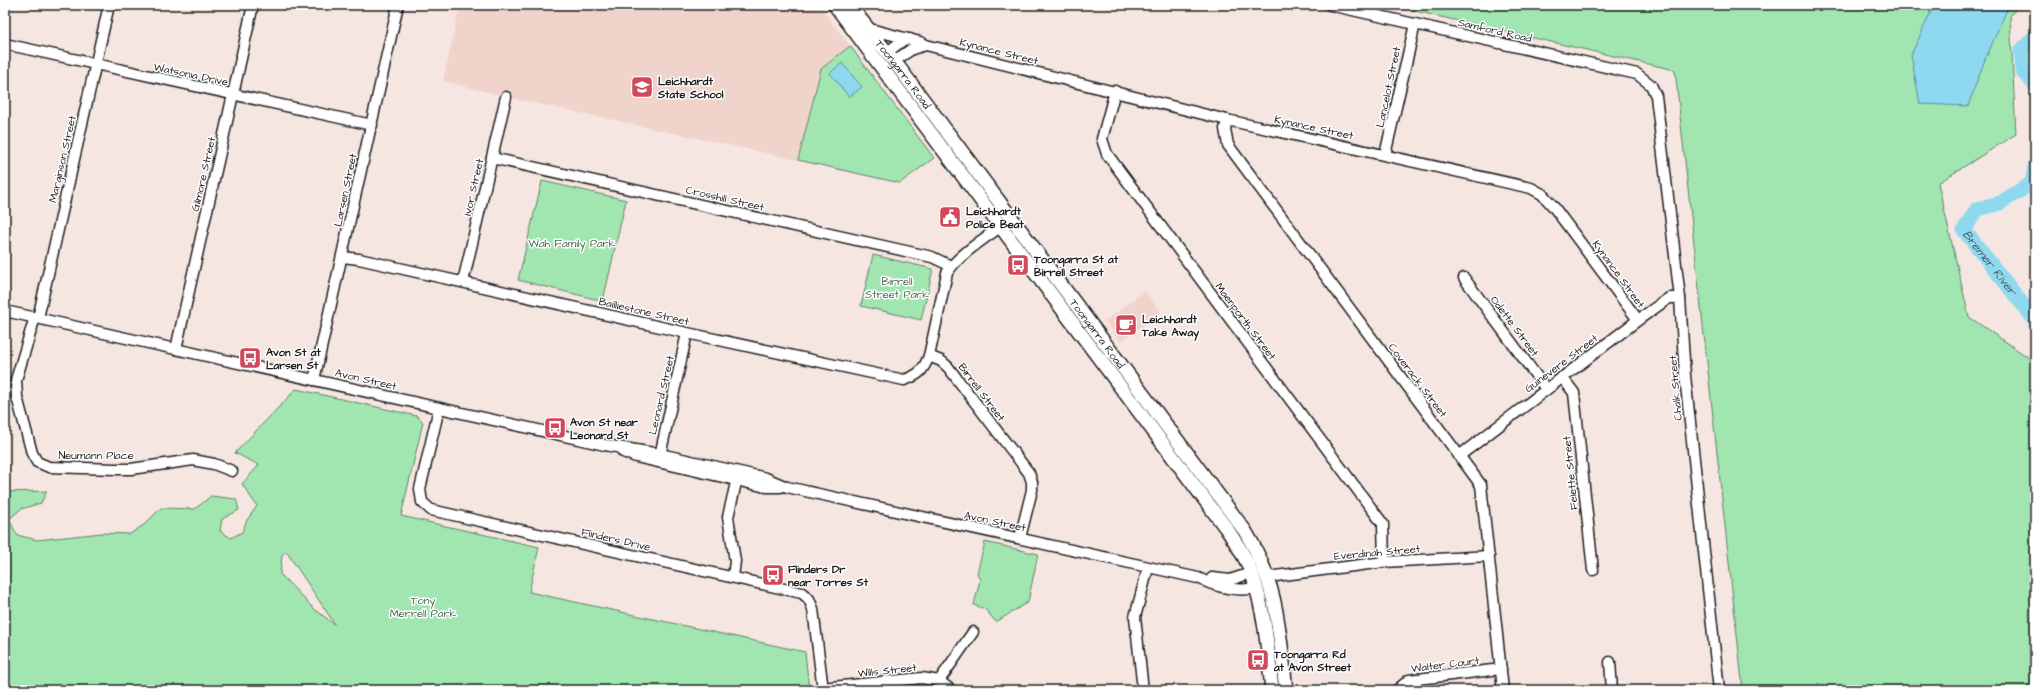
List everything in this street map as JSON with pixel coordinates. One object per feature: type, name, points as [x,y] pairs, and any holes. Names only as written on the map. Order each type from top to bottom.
[{"type":"main road","name":"Toongarra Road","points":[[834,5],[1227,505],[1256,548],[1268,577],[1275,603],[1286,690]]},
{"type":"main road","name":"Toongarra Road","points":[[848,5],[890,57],[1006,223],[1226,528],[1243,555],[1251,573],[1261,608],[1272,690]]},
{"type":"main road","points":[[879,64],[890,57]]},
{"type":"main road","points":[[1251,573],[1268,577]]},
{"type":"main road","points":[[1256,588],[1268,577]]},
{"type":"street","name":"Marginson Street","points":[[36,318],[109,5]]},
{"type":"street","name":"Gilmore Street","points":[[176,349],[253,5]]},
{"type":"street","name":"Larsen Street","points":[[314,380],[343,257],[398,5]]},
{"type":"street","name":"Samford Road","points":[[1330,5],[1637,74],[1651,85]]},
{"type":"street","name":"Lancelot Street","points":[[1385,155],[1414,24]]},
{"type":"street","name":"Kynance Street","points":[[866,28],[910,39],[926,45],[1115,91],[1226,120],[1531,188],[1542,194],[1553,206],[1638,320]]},
{"type":"street","points":[[890,57],[902,41],[910,39]]},
{"type":"street","name":"Watsonia Drive","points":[[5,44],[372,126]]},
{"type":"street","points":[[890,57],[926,45]]},
{"type":"street","name":"Chalk Street","points":[[1651,85],[1656,96],[1680,298],[1685,376],[1719,690]]},
{"type":"street","name":"Maenporth Street","points":[[1115,91],[1102,139],[1107,154],[1383,524],[1384,562]]},
{"type":"street","name":"Ivor Street","points":[[463,282],[506,97]]},
{"type":"street","name":"Coverack Street","points":[[1226,120],[1225,129],[1228,145],[1481,485],[1503,690]]},
{"type":"street","name":"Crosshill Street","points":[[492,158],[932,257],[951,266]]},
{"type":"street","points":[[929,356],[947,273],[951,266],[1006,223]]},
{"type":"street","name":"Bailliestone Street","points":[[343,257],[463,282],[904,380],[915,376],[924,368],[929,356]]},
{"type":"street","name":"Odette Street","points":[[1464,278],[1546,389]]},
{"type":"street","name":"Guinevere Street","points":[[1459,456],[1638,320],[1669,298],[1680,298]]},
{"type":"street","name":"Avon Street","points":[[5,311],[605,446],[636,457],[660,458],[738,476],[766,486],[787,487],[1020,538],[1148,568],[1198,578],[1230,580],[1251,573]]},
{"type":"street","name":"Neumann Place","points":[[36,318],[16,380],[16,386],[17,398],[32,453],[37,462],[49,467],[131,469],[194,460],[214,464],[232,471]]},
{"type":"street","name":"Leonard Street","points":[[660,458],[688,333]]},
{"type":"street","name":"Birrell Street","points":[[929,356],[941,361],[948,368],[1029,473],[1032,482],[1032,490],[1020,538]]},
{"type":"street","name":"Felette Street","points":[[1562,377],[1574,393],[1593,570]]},
{"type":"street","name":"Flinders Drive","points":[[439,408],[420,489],[422,502],[431,510],[802,593],[809,599],[814,609],[822,689]]},
{"type":"street","points":[[733,577],[735,561],[728,517],[738,476]]},
{"type":"street","name":"Everdinah Street","points":[[1268,577],[1384,562],[1489,556]]},
{"type":"street","points":[[1143,690],[1135,617],[1148,568]]},
{"type":"street","name":"Avon Street","points":[[1198,578],[1211,584],[1232,589],[1244,590],[1256,588]]},
{"type":"street","points":[[939,681],[973,632]]},
{"type":"street","points":[[1610,662],[1612,690]]},
{"type":"street","name":"Walter Court","points":[[1397,690],[1409,680],[1501,669]]},
{"type":"street","name":"Wills Street","points":[[822,689],[922,678],[939,681],[951,690]]},
{"type":"shaded area","name":"Leichhardt State School","points":[[460,5],[819,5],[850,46],[821,69],[798,160],[511,98],[443,81]]},
{"type":"shaded area","points":[[1145,291],[1161,312],[1120,342],[1105,321]]},
{"type":"green space","points":[[1388,5],[2019,5],[2010,16],[2016,134],[1938,183],[1969,317],[2035,362],[2035,690],[1743,690],[1675,70]]},
{"type":"green space","points":[[850,46],[934,158],[900,183],[798,160],[821,69]]},
{"type":"green space","name":"Wah Family Park","points":[[542,181],[626,200],[603,301],[518,280]]},
{"type":"green space","name":"Birrell Street Park","points":[[873,255],[933,269],[921,320],[861,306]]},
{"type":"green space","name":"Tony Merrell Park","points":[[296,389],[417,416],[423,422],[401,516],[539,547],[529,592],[805,652],[809,690],[5,690],[5,492],[47,491],[41,503],[21,509],[9,519],[17,535],[37,540],[102,533],[130,534],[145,524],[161,508],[195,509],[211,496],[236,499],[239,510],[222,519],[220,531],[231,538],[242,532],[247,520],[257,506],[242,484],[259,465],[235,453]],"holes":[[[286,551],[334,623],[313,608],[280,574],[282,555]]]},
{"type":"green space","points":[[985,542],[1038,554],[1028,602],[996,622],[985,609],[974,605],[980,580],[977,573]]},
{"type":"water","points":[[1934,5],[2009,5],[1984,62],[1968,106],[1920,104],[1911,55]]},
{"type":"water","points":[[842,63],[862,87],[849,97],[830,73]]},
{"type":"waterway","name":"Bremer River","points":[[2035,36],[2021,51],[2023,72],[2035,85]]},
{"type":"waterway","name":"Bremer River","points":[[2035,166],[2032,183],[2000,203],[1977,209],[1964,230],[2035,320]]},
{"type":"place","name":"Leichhardt State School","points":[[642,87]]},
{"type":"place","name":"Leichhardt Police Beat","points":[[950,217]]},
{"type":"place","name":"Toongarra St at Birrell Street","points":[[1018,265]]},
{"type":"place","name":"Leichhardt Take Away","points":[[1126,325]]},
{"type":"place","name":"Avon St at Larsen St","points":[[250,358]]},
{"type":"place","name":"Avon St near Leonard St","points":[[555,428]]},
{"type":"place","name":"Flinders Dr near Torres St","points":[[773,575]]},
{"type":"place","name":"Toongarra Rd at Avon Street","points":[[1258,660]]}]
